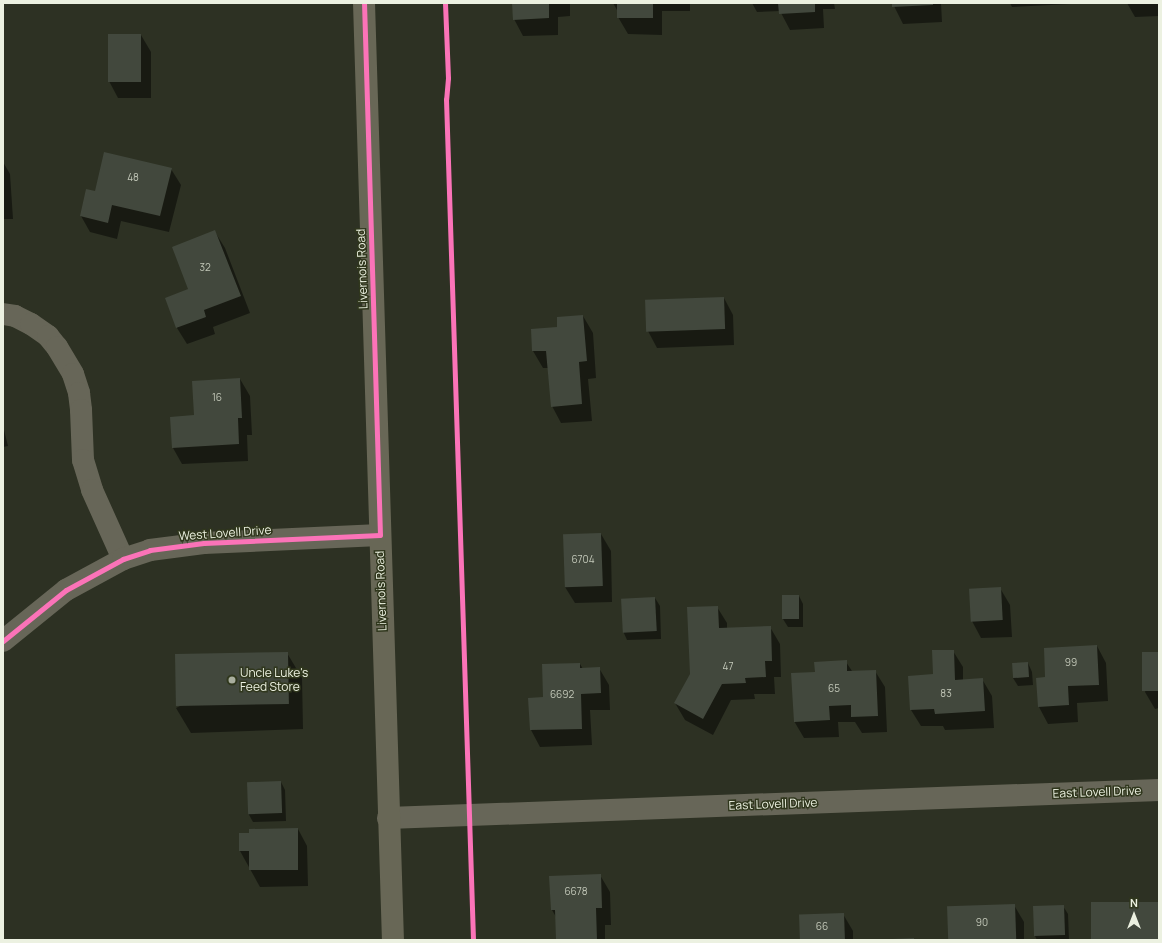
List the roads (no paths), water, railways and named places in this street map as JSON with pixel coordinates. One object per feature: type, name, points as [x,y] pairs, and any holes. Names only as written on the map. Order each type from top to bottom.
[{"type":"street","name":"Livernois Road","points":[[364,3],[388,818],[393,940]]},
{"type":"street","points":[[3,314],[14,316],[31,324],[48,336],[57,347],[73,374],[79,398],[83,460],[92,490],[123,559]]},
{"type":"street","name":"West Lovell Drive","points":[[3,641],[66,590],[123,559],[150,550],[204,542],[380,535]]},
{"type":"street","name":"East Lovell Drive","points":[[388,818],[1159,790]]},
{"type":"place","name":"Uncle Luke's Feed Store","points":[[232,680]]}]
